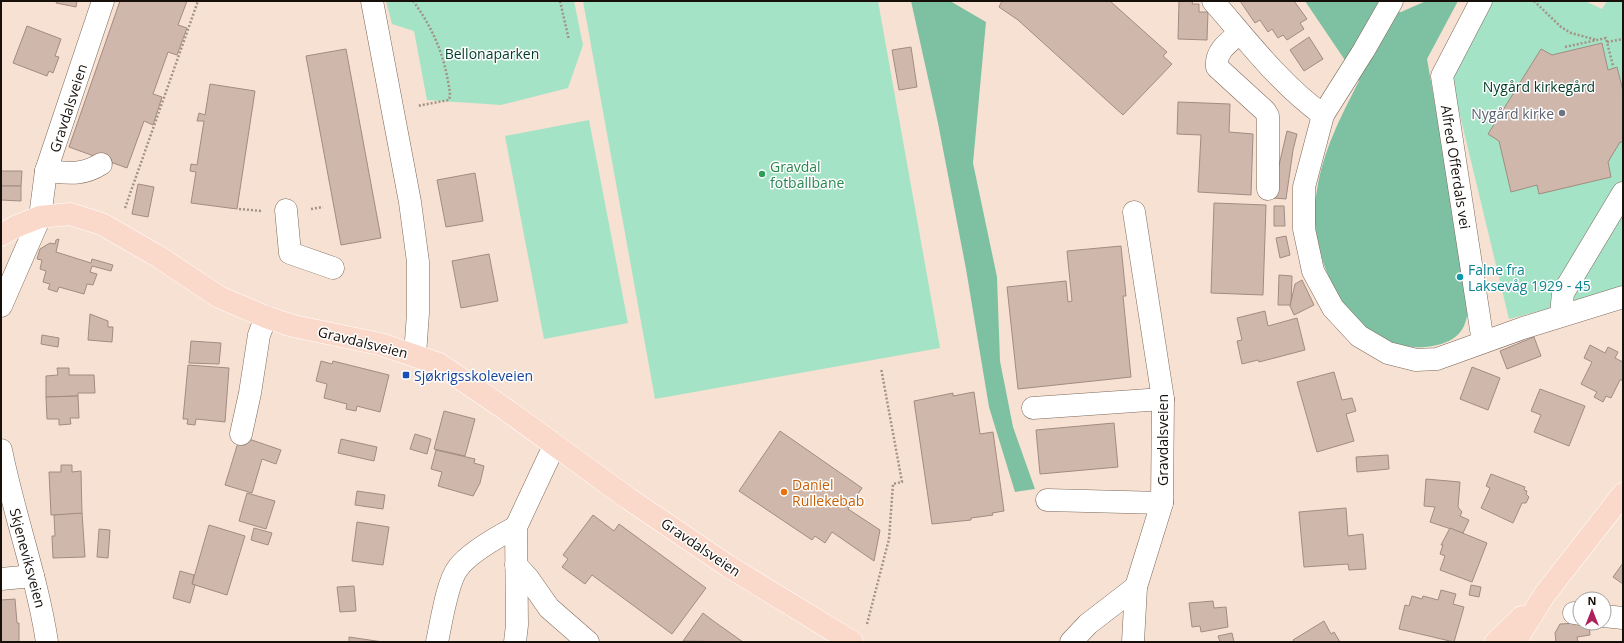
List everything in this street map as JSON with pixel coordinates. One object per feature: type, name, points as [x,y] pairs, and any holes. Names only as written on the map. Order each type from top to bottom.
[{"type":"main road","name":"Gravdalsveien","points":[[1,235],[17,226],[40,217],[70,214],[102,224],[121,234],[219,297],[266,317],[293,326],[380,344],[439,364],[508,411],[554,446],[728,566],[859,636]]},
{"type":"main road","points":[[1515,642],[1545,594],[1623,494]]},
{"type":"main road","points":[[1496,642],[1545,594]]},
{"type":"street","name":"Gravdalsveien","points":[[40,217],[46,172],[103,1]]},
{"type":"street","points":[[372,1],[410,202],[418,262],[418,313],[415,355]]},
{"type":"street","points":[[1212,1],[1293,89],[1323,115]]},
{"type":"street","points":[[1392,1],[1364,50],[1323,115],[1304,187],[1304,229],[1313,271],[1333,308],[1359,336],[1388,353],[1416,360],[1437,359],[1561,315],[1623,297]]},
{"type":"street","name":"Alfred Offerdals vei","points":[[1480,1],[1442,76],[1483,342]]},
{"type":"street","points":[[1240,33],[1221,49],[1218,56],[1217,67],[1265,111],[1268,116],[1268,189]]},
{"type":"street","points":[[46,172],[80,173],[91,170],[101,164]]},
{"type":"street","points":[[1561,315],[1563,293],[1623,193]]},
{"type":"street","points":[[286,210],[290,253],[333,268]]},
{"type":"street","name":"Gravdalsveien","points":[[1133,642],[1136,587],[1162,503],[1163,399],[1134,212]]},
{"type":"street","points":[[1,306],[40,217]]},
{"type":"street","points":[[241,434],[250,393],[259,335],[266,317]]},
{"type":"street","points":[[1033,408],[1163,399]]},
{"type":"street","points":[[515,642],[517,625],[516,527],[554,446]]},
{"type":"street","name":"Skjeneviksveien","points":[[1,450],[42,612],[47,642]]},
{"type":"street","points":[[1047,500],[1162,503]]},
{"type":"street","points":[[437,642],[446,597],[458,568],[485,545],[516,527]]},
{"type":"street","points":[[516,565],[528,578],[566,633],[588,642]]},
{"type":"street","points":[[1,579],[33,576]]},
{"type":"street","points":[[1071,642],[1088,624],[1136,587]]},
{"type":"street","points":[[1612,617],[1623,618]]},
{"type":"path","points":[[121,234],[124,213],[137,170],[198,1]]},
{"type":"path","points":[[393,110],[444,102],[449,100],[450,96],[447,77],[436,38],[413,1]]},
{"type":"path","points":[[560,1],[569,40]]},
{"type":"path","points":[[1534,1],[1561,27],[1571,33],[1597,40]]},
{"type":"path","points":[[1565,47],[1606,38],[1612,66]]},
{"type":"path","points":[[1607,42],[1623,39]]},
{"type":"path","points":[[310,209],[323,207]]},
{"type":"path","points":[[859,636],[889,539],[893,484],[902,482],[881,368]]},
{"type":"green space","name":"Bellonaparken","points":[[386,1],[574,1],[583,45],[568,88],[501,105],[427,100],[414,31],[392,24]]},
{"type":"green space","name":"Gravdal fotballbane","points":[[583,1],[878,1],[940,348],[655,399]]},
{"type":"green space","points":[[911,1],[950,1],[986,22],[973,163],[997,277],[1000,361],[1013,427],[1035,489],[1015,492],[989,407],[966,269],[938,123]]},
{"type":"green space","points":[[1305,1],[1384,1],[1385,11],[1401,12],[1426,1],[1458,1],[1427,59],[1467,285],[1467,316],[1464,326],[1459,334],[1451,340],[1431,346],[1409,347],[1390,342],[1374,334],[1355,319],[1340,298],[1328,275],[1317,238],[1314,211],[1315,203],[1320,176],[1328,148],[1339,121],[1359,81]]},
{"type":"green space","name":"Nygård kirkegård","points":[[1468,1],[1585,1],[1602,9],[1607,1],[1623,1],[1623,289],[1509,319],[1445,53]]},
{"type":"green space","points":[[589,120],[628,323],[544,339],[505,136]]},
{"type":"building","points":[[57,1],[77,1],[76,7],[56,3]]},
{"type":"building","points":[[120,1],[187,1],[178,25],[187,28],[177,55],[168,52],[153,94],[162,97],[153,125],[144,121],[127,168],[69,147]]},
{"type":"building","points":[[1002,1],[1110,1],[1167,52],[1163,56],[1172,64],[1123,115],[1018,20],[999,7]]},
{"type":"building","points":[[1179,1],[1193,1],[1192,4],[1199,4],[1199,12],[1208,12],[1207,40],[1178,39]]},
{"type":"building","points":[[1240,1],[1294,1],[1307,19],[1300,23],[1304,29],[1287,40],[1283,35],[1278,38],[1272,29],[1268,32],[1260,20],[1255,23]]},
{"type":"building","points":[[27,26],[61,39],[55,56],[59,57],[53,73],[49,71],[47,76],[13,63]]},
{"type":"building","points":[[1309,37],[1323,59],[1304,71],[1290,50]]},
{"type":"building","name":"Nygård kirke","points":[[1602,43],[1608,70],[1617,67],[1623,91],[1623,142],[1620,142],[1608,162],[1611,177],[1539,194],[1537,185],[1511,192],[1499,141],[1488,134],[1541,49],[1552,55]]},
{"type":"building","points":[[911,47],[917,87],[899,90],[892,50]]},
{"type":"building","points":[[346,49],[381,238],[341,245],[306,56]]},
{"type":"building","points":[[210,84],[255,91],[237,209],[191,203],[196,172],[190,171],[191,164],[197,165],[204,121],[197,121],[199,113],[205,115]]},
{"type":"building","points":[[1178,102],[1230,104],[1229,132],[1253,134],[1251,195],[1198,192],[1201,135],[1177,134]]},
{"type":"building","points":[[1287,131],[1297,134],[1293,150],[1286,199],[1274,198],[1276,178]]},
{"type":"building","points":[[1,171],[22,171],[21,186],[1,186]]},
{"type":"building","points":[[475,173],[483,221],[446,227],[437,180]]},
{"type":"building","points":[[138,184],[154,187],[148,217],[132,214]]},
{"type":"building","points":[[1,186],[21,186],[21,201],[1,200]]},
{"type":"building","points":[[1214,203],[1266,205],[1263,295],[1211,293]]},
{"type":"building","points":[[1274,206],[1284,206],[1285,226],[1274,226]]},
{"type":"building","points":[[1286,236],[1290,255],[1280,258],[1276,238]]},
{"type":"building","points":[[59,239],[56,252],[91,263],[92,259],[113,265],[111,271],[92,266],[90,272],[97,274],[93,285],[87,284],[84,294],[59,287],[57,292],[48,289],[50,284],[43,282],[46,271],[40,269],[42,260],[37,259],[40,249],[50,243],[55,244],[56,240]]},
{"type":"building","points":[[1121,246],[1126,296],[1123,296],[1131,377],[1018,389],[1007,287],[1066,281],[1068,302],[1072,301],[1067,251]]},
{"type":"building","points":[[489,254],[498,301],[461,308],[452,261]]},
{"type":"building","points":[[1279,275],[1292,276],[1291,305],[1278,305]]},
{"type":"building","points":[[1302,280],[1314,305],[1294,315],[1290,306],[1295,284]]},
{"type":"building","points":[[1265,311],[1268,326],[1297,318],[1305,350],[1259,362],[1258,360],[1242,364],[1237,341],[1242,340],[1237,318]]},
{"type":"building","points":[[90,314],[108,321],[108,327],[113,327],[112,342],[88,340]]},
{"type":"building","points":[[42,335],[59,338],[58,347],[41,344]]},
{"type":"building","points":[[1534,337],[1541,356],[1507,369],[1500,351]]},
{"type":"building","points":[[191,341],[221,343],[219,364],[189,363]]},
{"type":"building","points":[[1590,345],[1605,353],[1608,347],[1618,352],[1615,358],[1623,362],[1623,380],[1620,380],[1611,398],[1606,396],[1603,402],[1594,397],[1597,392],[1581,384],[1592,362],[1584,358]]},
{"type":"building","points":[[321,361],[332,364],[333,361],[389,375],[380,412],[357,406],[356,411],[346,409],[347,404],[324,398],[327,384],[316,381]]},
{"type":"building","points":[[188,365],[229,368],[225,422],[196,419],[195,425],[187,424],[188,419],[183,419]]},
{"type":"building","points":[[1472,367],[1500,378],[1488,410],[1460,399]]},
{"type":"building","points":[[57,368],[69,368],[69,375],[94,375],[95,393],[78,393],[78,396],[46,397],[46,376],[58,375]]},
{"type":"building","points":[[1334,372],[1342,400],[1352,398],[1356,411],[1346,414],[1354,441],[1317,452],[1297,382]]},
{"type":"building","points":[[1540,389],[1585,406],[1569,446],[1534,432],[1541,415],[1531,411]]},
{"type":"building","points":[[974,392],[980,434],[993,432],[1004,511],[992,513],[993,515],[971,518],[971,520],[932,524],[914,401],[953,393],[953,396]]},
{"type":"building","points":[[78,396],[79,418],[70,418],[71,424],[59,425],[59,419],[47,419],[46,397]]},
{"type":"building","points":[[444,411],[475,419],[465,456],[434,449]]},
{"type":"building","points":[[1114,423],[1118,467],[1040,474],[1036,430]]},
{"type":"building","points":[[780,431],[862,488],[848,509],[880,530],[874,561],[832,532],[825,543],[815,536],[812,540],[739,491]]},
{"type":"building","points":[[415,434],[431,439],[427,454],[410,449]]},
{"type":"building","points":[[240,436],[281,450],[276,464],[262,459],[252,493],[225,485]]},
{"type":"building","points":[[341,439],[377,447],[374,461],[338,453]]},
{"type":"building","points":[[436,450],[475,459],[474,463],[484,466],[480,483],[473,496],[438,486],[442,472],[431,469]]},
{"type":"building","points":[[1388,455],[1389,469],[1357,472],[1356,457]]},
{"type":"building","points":[[61,465],[72,465],[72,472],[81,471],[82,514],[51,515],[49,472],[61,472]]},
{"type":"building","points":[[1491,474],[1525,487],[1524,490],[1527,491],[1526,494],[1529,497],[1526,503],[1522,503],[1513,523],[1481,508],[1490,488],[1486,486]]},
{"type":"building","points":[[1426,479],[1460,482],[1458,507],[1462,512],[1460,516],[1469,520],[1463,533],[1430,522],[1435,507],[1424,506]]},
{"type":"building","points":[[357,491],[385,495],[383,509],[355,505]]},
{"type":"building","points":[[247,493],[275,501],[266,529],[239,521]]},
{"type":"building","points":[[1346,508],[1348,536],[1363,534],[1366,569],[1349,570],[1348,564],[1304,567],[1299,512]]},
{"type":"building","points":[[82,513],[85,557],[53,558],[52,536],[55,536],[54,515]]},
{"type":"building","points":[[593,515],[614,531],[619,524],[706,588],[672,634],[592,575],[585,584],[562,567],[568,559],[563,555]]},
{"type":"building","points":[[357,522],[389,527],[383,565],[352,561]]},
{"type":"building","points":[[209,525],[245,536],[227,595],[192,584]]},
{"type":"building","points":[[254,528],[272,533],[268,545],[251,540]]},
{"type":"building","points":[[1450,528],[1487,543],[1472,582],[1440,570],[1445,556],[1440,554],[1443,545],[1441,545]]},
{"type":"building","points":[[99,529],[110,530],[108,558],[97,557]]},
{"type":"building","points":[[1623,563],[1623,584],[1613,577]]},
{"type":"building","points":[[180,571],[194,575],[192,584],[195,585],[190,603],[173,598]]},
{"type":"building","points":[[1471,585],[1481,587],[1479,597],[1469,595]]},
{"type":"building","points":[[354,586],[356,611],[340,612],[337,587]]},
{"type":"building","points":[[1441,590],[1456,594],[1453,604],[1464,607],[1454,642],[1399,629],[1405,605],[1409,606],[1412,596],[1422,599],[1423,596],[1438,600]]},
{"type":"building","points":[[15,599],[17,623],[19,623],[19,642],[1,642],[1,600]]},
{"type":"building","points":[[1213,601],[1214,608],[1226,607],[1228,627],[1201,632],[1200,626],[1192,627],[1189,603]]},
{"type":"building","points":[[703,613],[712,620],[743,642],[683,641]]},
{"type":"building","points":[[1324,621],[1331,634],[1334,632],[1340,642],[1294,642],[1293,640]]},
{"type":"building","points":[[1572,623],[1572,631],[1590,631],[1590,635],[1577,637],[1578,642],[1556,642],[1555,633],[1560,624]]},
{"type":"building","points":[[1232,633],[1234,642],[1220,642],[1218,636]]},
{"type":"building","points":[[349,637],[383,642],[349,642]]},
{"type":"place","name":"Nygård kirke","points":[[1562,113]]},
{"type":"place","name":"Gravdal fotballbane","points":[[762,174]]},
{"type":"place","name":"Falne fra Laksevåg 1929 - 45","points":[[1460,277]]},
{"type":"place","name":"Sjøkrigsskoleveien","points":[[406,375]]},
{"type":"place","name":"Daniel Rullekebab","points":[[784,492]]}]
